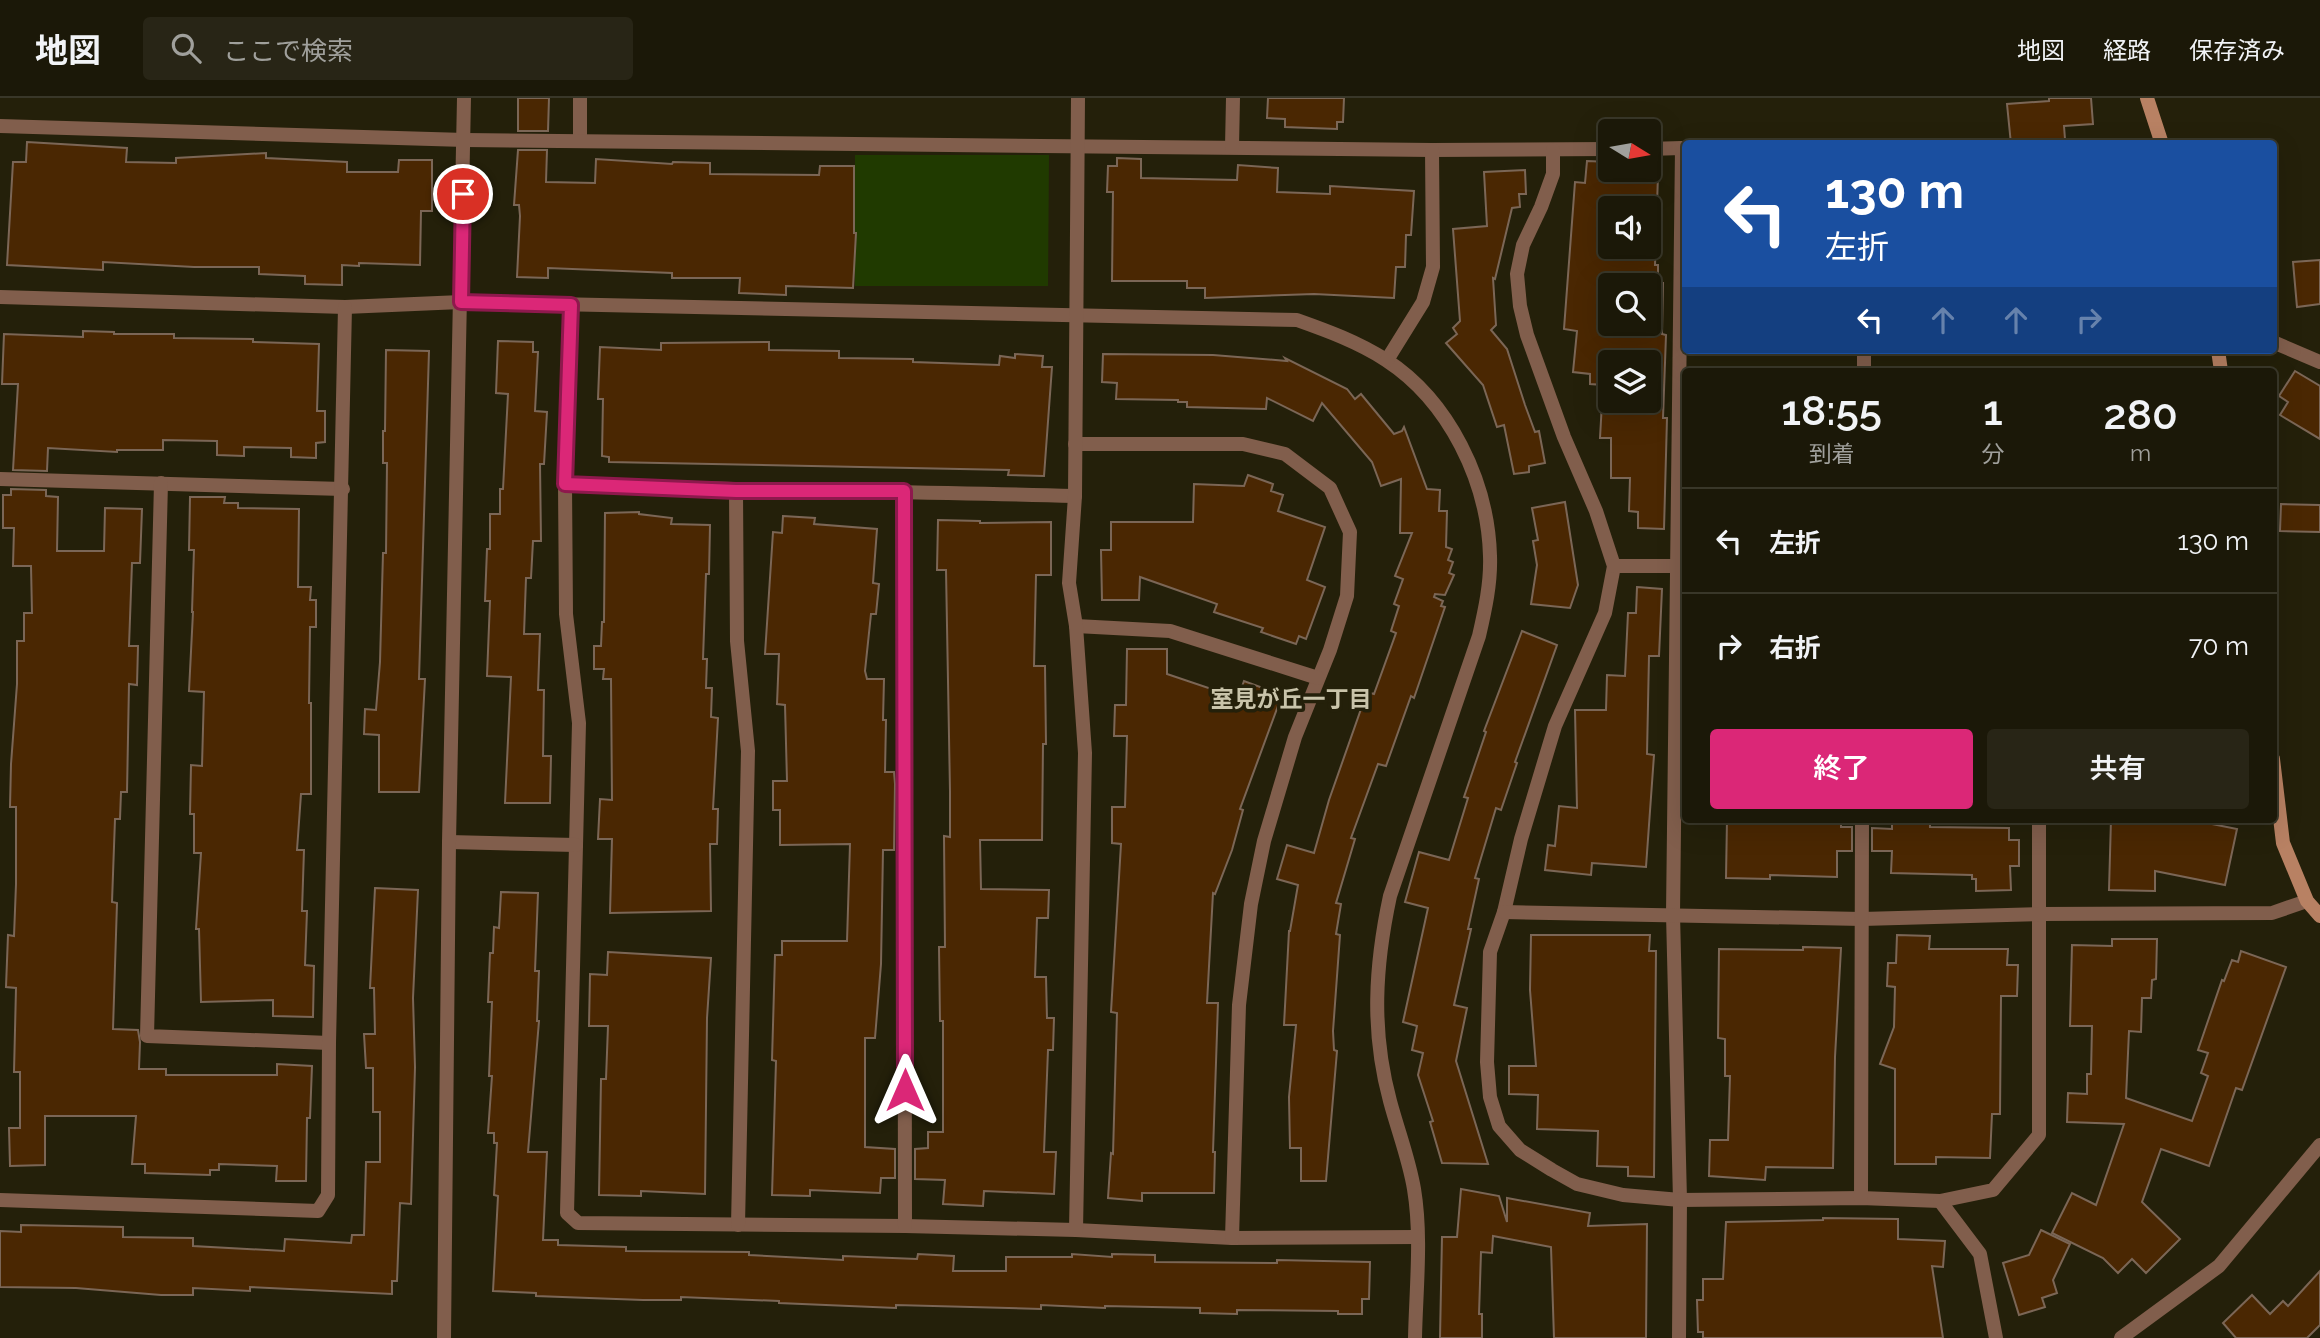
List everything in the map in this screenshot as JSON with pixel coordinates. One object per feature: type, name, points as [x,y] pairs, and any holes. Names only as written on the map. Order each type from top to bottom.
[{"type":"main road","points":[[2147,98],[2161,140]]},
{"type":"main road","points":[[2277,793],[2283,843],[2307,901],[2320,916]]},
{"type":"street","points":[[444,1338],[449,842],[464,98]]},
{"type":"street","points":[[580,98],[580,141]]},
{"type":"street","points":[[1076,1230],[1085,753],[1076,626],[1069,583],[1075,496],[1078,98]]},
{"type":"street","points":[[1231,147],[1233,98]]},
{"type":"street","points":[[0,126],[465,140],[1432,150],[1598,149]]},
{"type":"street","points":[[1661,149],[1682,148]]},
{"type":"street","points":[[1387,360],[1423,302],[1433,267],[1432,150]]},
{"type":"street","points":[[1552,150],[1553,174],[1523,245],[1517,274],[1520,306],[1527,335],[1564,437],[1596,511],[1614,566],[1605,613],[1555,726],[1521,839],[1504,912],[1490,952],[1487,1062],[1490,1097],[1499,1126],[1520,1150],[1577,1184],[1623,1195],[1680,1200],[1861,1198],[1940,1201],[1993,1190],[2039,1135],[2039,823]]},
{"type":"street","points":[[0,297],[345,307],[461,302],[1297,320],[1343,337],[1387,360],[1431,400],[1461,444],[1476,482],[1486,520],[1490,557],[1488,597],[1479,636],[1390,896],[1381,936],[1376,981],[1381,1059],[1415,1191],[1415,1338]]},
{"type":"street","points":[[571,305],[565,484],[566,614],[579,723],[567,1213],[578,1223],[905,1226],[1076,1230],[1232,1238],[1417,1237]]},
{"type":"street","points":[[0,1200],[318,1211],[328,1195],[345,307]]},
{"type":"street","points":[[2277,344],[2320,362]]},
{"type":"street","points":[[1075,444],[1243,444],[1285,454],[1330,488],[1350,532],[1347,596],[1330,650],[1295,737],[1264,841],[1251,904],[1240,1005],[1232,1238]]},
{"type":"street","points":[[0,479],[342,489]]},
{"type":"street","points":[[161,483],[147,1036],[329,1043]]},
{"type":"street","points":[[565,484],[736,491],[904,491],[1075,496]]},
{"type":"street","points":[[736,491],[737,641],[748,751],[738,1225]]},
{"type":"street","points":[[904,491],[905,1226]]},
{"type":"street","points":[[1614,566],[1682,566],[1673,914],[1680,1200],[1679,1338]]},
{"type":"street","points":[[1076,626],[1170,631],[1318,678]]},
{"type":"street","points":[[1861,1198],[1862,823]]},
{"type":"street","points":[[449,842],[576,845]]},
{"type":"street","points":[[1504,912],[1862,919],[2040,914],[2272,913],[2307,901]]},
{"type":"street","points":[[2122,1338],[2219,1266],[2320,1145]]},
{"type":"street","points":[[1940,1201],[1980,1254],[1996,1338]]},
{"type":"green space","points":[[855,155],[1049,155],[1048,286],[855,286]]},
{"type":"building","points":[[518,98],[549,98],[548,131],[518,131]]},
{"type":"building","points":[[1268,98],[1344,98],[1343,122],[1337,122],[1337,129],[1285,127],[1285,119],[1267,118]]},
{"type":"building","points":[[2049,98],[2091,98],[2093,124],[2064,126],[2065,139],[2011,140],[2007,104],[2049,101]]},
{"type":"building","points":[[27,142],[127,148],[126,162],[176,163],[176,158],[266,153],[266,158],[347,162],[347,172],[398,172],[399,160],[432,160],[432,211],[421,211],[420,265],[342,265],[342,285],[305,284],[305,276],[259,274],[259,267],[103,262],[103,270],[7,265],[13,162],[26,162]]},
{"type":"building","points":[[518,150],[547,150],[546,182],[595,183],[596,159],[672,164],[710,163],[710,174],[819,175],[820,166],[854,166],[856,233],[853,288],[786,286],[786,295],[739,293],[740,278],[672,278],[672,273],[548,268],[548,278],[517,277],[520,216],[519,205],[514,205]]},
{"type":"building","points":[[1117,158],[1141,159],[1141,178],[1237,180],[1238,165],[1278,168],[1277,192],[1330,194],[1330,186],[1414,191],[1411,235],[1406,235],[1405,267],[1396,267],[1394,298],[1314,294],[1205,298],[1205,288],[1187,288],[1187,281],[1112,281],[1113,192],[1107,192],[1108,166],[1117,166]]},
{"type":"building","points":[[1587,161],[1598,161],[1598,182],[1658,182],[1657,196],[1598,196],[1598,259],[1655,259],[1658,273],[1598,273],[1598,336],[1661,336],[1663,283],[1662,334],[1666,335],[1663,418],[1667,418],[1664,529],[1638,528],[1638,512],[1629,511],[1630,478],[1611,478],[1611,438],[1600,438],[1601,413],[1661,413],[1661,350],[1598,350],[1598,385],[1590,384],[1590,374],[1573,372],[1577,331],[1564,329],[1575,182],[1585,183]]},
{"type":"building","points":[[1525,170],[1526,194],[1519,194],[1520,207],[1512,208],[1495,279],[1493,278],[1496,325],[1491,330],[1507,349],[1535,432],[1539,431],[1545,463],[1529,466],[1529,472],[1514,474],[1504,425],[1497,427],[1483,385],[1446,343],[1457,334],[1453,328],[1460,321],[1453,229],[1487,226],[1484,172]]},
{"type":"building","points":[[2320,260],[2320,304],[2297,307],[2293,262]]},
{"type":"building","points":[[83,331],[319,344],[317,411],[325,411],[325,442],[316,443],[316,458],[291,457],[291,448],[244,447],[244,456],[217,455],[217,441],[163,440],[163,450],[117,452],[48,448],[47,471],[13,470],[18,384],[2,384],[4,334],[83,337]]},
{"type":"building","points":[[498,341],[533,342],[533,352],[538,352],[535,411],[547,412],[544,464],[540,464],[541,541],[533,541],[531,578],[526,578],[524,634],[540,634],[538,690],[544,690],[543,756],[551,756],[550,803],[505,803],[511,677],[487,676],[490,601],[485,601],[487,549],[490,549],[490,514],[500,514],[508,394],[496,393]]},
{"type":"building","points":[[769,342],[769,350],[839,351],[839,358],[913,359],[913,362],[999,365],[1000,356],[1043,356],[1042,367],[1052,367],[1044,476],[1008,475],[1009,470],[609,462],[609,457],[602,456],[603,399],[598,399],[600,347],[661,350],[661,343]]},
{"type":"building","points":[[386,350],[429,351],[419,679],[425,679],[419,792],[379,792],[379,735],[364,734],[365,709],[376,710],[380,662],[383,553],[386,553],[387,463],[383,463],[383,431]]},
{"type":"building","points":[[1103,354],[1213,355],[1287,361],[1285,358],[1347,389],[1355,399],[1361,394],[1394,434],[1402,431],[1404,427],[1427,489],[1440,490],[1439,511],[1447,511],[1446,547],[1452,549],[1448,560],[1453,562],[1449,573],[1454,575],[1445,595],[1435,594],[1434,597],[1443,601],[1441,606],[1445,607],[1414,698],[1411,696],[1386,766],[1378,764],[1351,838],[1355,839],[1336,903],[1341,904],[1336,934],[1340,935],[1333,1031],[1334,1050],[1337,1051],[1326,1181],[1301,1181],[1301,1148],[1290,1148],[1289,1097],[1296,1025],[1284,1025],[1289,931],[1298,885],[1277,879],[1287,845],[1314,853],[1329,800],[1367,692],[1374,694],[1396,633],[1391,631],[1399,606],[1394,604],[1403,579],[1395,576],[1412,533],[1400,533],[1401,479],[1381,486],[1372,462],[1322,403],[1313,421],[1267,398],[1266,409],[1187,407],[1187,402],[1178,400],[1116,399],[1117,383],[1102,382]]},
{"type":"building","points":[[2295,371],[2320,386],[2320,439],[2280,415],[2288,402],[2279,396]]},
{"type":"building","points":[[1248,475],[1273,484],[1271,491],[1283,495],[1278,511],[1325,527],[1307,580],[1325,587],[1306,639],[1299,636],[1296,644],[1261,632],[1263,628],[1214,612],[1217,604],[1140,577],[1139,600],[1102,600],[1101,550],[1111,550],[1111,522],[1193,522],[1194,484],[1244,486]]},
{"type":"building","points":[[11,489],[46,490],[46,496],[58,497],[57,551],[104,551],[105,508],[142,509],[140,563],[132,563],[129,646],[138,646],[137,685],[129,684],[127,792],[121,792],[120,819],[115,819],[112,902],[117,903],[113,1029],[138,1030],[139,1069],[166,1069],[166,1075],[277,1075],[277,1064],[312,1066],[310,1118],[307,1118],[306,1181],[276,1181],[277,1166],[219,1164],[219,1170],[210,1170],[210,1175],[145,1173],[145,1164],[132,1164],[136,1116],[45,1116],[45,1165],[10,1166],[9,1128],[20,1128],[20,1072],[14,1072],[16,988],[6,987],[8,935],[14,936],[16,884],[16,807],[10,807],[11,764],[17,641],[24,641],[24,613],[32,613],[31,566],[13,566],[14,528],[3,528],[3,495],[11,495]]},
{"type":"building","points":[[190,497],[225,497],[224,503],[238,503],[238,508],[299,509],[298,587],[311,587],[310,600],[316,600],[316,627],[310,627],[311,794],[301,794],[297,850],[304,850],[302,911],[307,911],[305,965],[314,966],[313,1017],[273,1016],[273,1000],[201,1002],[199,929],[196,929],[201,853],[194,853],[194,814],[190,814],[191,765],[202,766],[204,692],[189,691],[194,550],[189,550]]},
{"type":"building","points":[[1565,502],[1578,585],[1570,608],[1531,604],[1537,565],[1533,541],[1538,540],[1532,508]]},
{"type":"building","points":[[2281,504],[2320,505],[2320,532],[2280,531]]},
{"type":"building","points":[[639,512],[672,518],[671,524],[710,525],[703,659],[707,659],[706,688],[712,688],[711,717],[718,718],[713,809],[718,809],[717,844],[710,844],[711,911],[610,913],[612,839],[598,839],[600,799],[612,800],[611,679],[603,679],[604,669],[594,669],[594,646],[601,646],[604,622],[605,513]]},
{"type":"building","points":[[783,516],[815,518],[814,524],[877,529],[873,583],[879,584],[876,614],[871,614],[865,671],[867,679],[884,679],[885,772],[894,772],[895,784],[894,850],[883,850],[881,964],[875,1038],[865,1038],[865,1147],[895,1149],[895,1178],[881,1178],[880,1193],[810,1190],[810,1196],[772,1195],[776,1061],[772,1060],[775,955],[782,955],[782,941],[847,941],[850,844],[780,845],[780,810],[773,810],[773,781],[787,781],[785,705],[777,704],[779,654],[765,654],[773,532],[782,533]]},
{"type":"building","points":[[938,520],[980,523],[1051,522],[1051,575],[1036,575],[1034,666],[1045,666],[1046,744],[1043,744],[1042,840],[980,840],[981,889],[1049,890],[1048,918],[1037,918],[1035,977],[1046,977],[1047,1018],[1054,1018],[1053,1050],[1048,1050],[1044,1152],[1056,1152],[1054,1194],[984,1191],[983,1206],[943,1204],[945,1180],[915,1179],[915,1149],[928,1148],[928,1132],[943,1132],[943,1021],[940,1021],[939,947],[945,947],[944,836],[950,837],[950,791],[946,570],[937,570]]},
{"type":"building","points":[[1637,587],[1662,589],[1659,656],[1649,656],[1647,754],[1654,755],[1646,867],[1592,863],[1591,875],[1545,870],[1548,845],[1555,846],[1559,806],[1577,808],[1575,710],[1606,710],[1607,675],[1625,676],[1628,613],[1636,613]]},
{"type":"building","points":[[1522,631],[1557,645],[1515,762],[1517,763],[1501,810],[1496,808],[1475,878],[1479,879],[1468,929],[1471,929],[1454,1005],[1467,1008],[1456,1061],[1488,1164],[1442,1163],[1430,1122],[1433,1121],[1418,1075],[1423,1053],[1412,1050],[1417,1026],[1403,1022],[1428,908],[1405,902],[1419,852],[1449,860],[1468,798],[1464,797],[1486,732],[1484,731]]},
{"type":"building","points":[[1127,649],[1167,649],[1167,674],[1238,698],[1244,681],[1282,695],[1240,809],[1243,810],[1232,850],[1215,894],[1213,893],[1207,1003],[1218,1003],[1214,1193],[1142,1193],[1142,1201],[1108,1198],[1111,1153],[1113,1154],[1117,1013],[1111,1012],[1121,844],[1112,843],[1112,807],[1125,807],[1127,736],[1114,736],[1115,705],[1126,705]]},
{"type":"building","points":[[1727,823],[1841,823],[1841,827],[1852,827],[1852,851],[1837,851],[1837,877],[1770,875],[1770,879],[1726,878]]},
{"type":"building","points":[[1892,823],[1930,823],[1930,827],[2009,828],[2009,840],[2019,840],[2019,866],[2010,866],[2011,890],[1976,891],[1976,879],[1972,879],[1972,875],[1891,873],[1892,851],[1872,851],[1872,828],[1892,829]]},
{"type":"building","points":[[2111,823],[2207,823],[2237,829],[2225,885],[2155,871],[2155,891],[2109,890]]},
{"type":"building","points":[[375,888],[418,890],[413,998],[415,1067],[411,1204],[400,1203],[397,1281],[392,1281],[392,1294],[250,1287],[250,1291],[193,1288],[193,1295],[161,1295],[76,1288],[0,1287],[0,1231],[21,1232],[21,1225],[123,1227],[123,1237],[193,1238],[193,1246],[284,1251],[285,1239],[351,1243],[352,1235],[364,1235],[366,1162],[380,1162],[380,1112],[373,1112],[373,1068],[366,1068],[364,1034],[375,1034],[374,988],[370,988]]},
{"type":"building","points":[[501,892],[538,893],[535,971],[539,971],[539,1021],[528,1152],[547,1152],[543,1240],[558,1240],[558,1245],[626,1247],[626,1251],[749,1252],[749,1255],[843,1260],[843,1256],[917,1259],[918,1254],[954,1256],[953,1271],[1006,1271],[1006,1257],[1072,1257],[1072,1254],[1112,1257],[1112,1254],[1155,1255],[1155,1262],[1370,1262],[1369,1299],[1362,1299],[1362,1314],[1338,1314],[1338,1311],[1237,1310],[1237,1314],[1200,1313],[1200,1308],[1041,1305],[1041,1309],[896,1305],[896,1308],[681,1297],[681,1300],[643,1300],[536,1296],[536,1293],[493,1291],[498,1196],[494,1195],[497,1143],[494,1143],[494,1133],[488,1133],[492,1076],[489,1076],[492,1002],[488,1002],[490,953],[493,953],[494,927],[499,928]]},
{"type":"building","points":[[1531,935],[1650,935],[1649,951],[1656,951],[1654,1177],[1628,1176],[1628,1167],[1597,1166],[1598,1131],[1537,1129],[1538,1095],[1509,1094],[1509,1066],[1536,1066],[1530,990]]},
{"type":"building","points":[[1897,935],[1930,936],[1929,949],[2008,949],[2007,965],[2018,965],[2017,996],[2001,996],[2000,1114],[1992,1114],[1990,1158],[1936,1157],[1936,1164],[1895,1164],[1895,1069],[1880,1064],[1894,1027],[1895,987],[1887,986],[1888,963],[1896,963]]},
{"type":"building","points":[[2112,939],[2157,939],[2156,979],[2152,980],[2151,998],[2142,998],[2141,1032],[2129,1031],[2126,1098],[2192,1121],[2208,1076],[2201,1073],[2208,1053],[2198,1050],[2222,980],[2224,981],[2232,960],[2238,962],[2241,951],[2286,967],[2242,1090],[2236,1088],[2209,1166],[2161,1149],[2142,1202],[2180,1239],[2146,1273],[2132,1259],[2118,1273],[2103,1258],[2052,1233],[2072,1193],[2096,1205],[2124,1124],[2067,1122],[2068,1093],[2087,1094],[2087,1074],[2091,1074],[2092,1026],[2070,1026],[2072,945],[2112,946]]},
{"type":"building","points":[[1803,947],[1841,948],[1833,1168],[1766,1167],[1765,1180],[1709,1176],[1710,1140],[1728,1140],[1730,1076],[1725,1076],[1725,1039],[1718,1038],[1719,949],[1803,950]]},
{"type":"building","points":[[608,952],[711,958],[707,1018],[705,1194],[641,1191],[641,1196],[599,1195],[601,1079],[606,1079],[608,1026],[589,1026],[590,974],[607,975]]},
{"type":"building","points":[[1461,1189],[1499,1196],[1507,1222],[1507,1198],[1590,1213],[1588,1226],[1647,1224],[1646,1338],[1554,1338],[1551,1247],[1493,1236],[1492,1253],[1481,1252],[1479,1314],[1482,1314],[1482,1338],[1440,1338],[1442,1237],[1457,1237]]},
{"type":"building","points":[[1823,1218],[1898,1219],[1898,1239],[1945,1241],[1943,1267],[1932,1266],[1943,1338],[1703,1338],[1703,1332],[1698,1332],[1697,1300],[1703,1300],[1703,1279],[1723,1279],[1726,1222]]},
{"type":"building","points":[[2041,1230],[2070,1244],[2053,1280],[2057,1293],[2042,1298],[2045,1307],[2019,1315],[2003,1263],[2029,1255]]},
{"type":"building","points":[[2320,1271],[2320,1325],[2307,1338],[2236,1338],[2223,1323],[2252,1295],[2270,1314],[2283,1301],[2288,1306]]},
{"type":"district","name":"室見が丘一丁目","points":[[1291,699]]},
{"type":"route","points":[[463,194],[461,302],[571,305],[565,484],[736,491],[904,491],[905,1090]]}]
